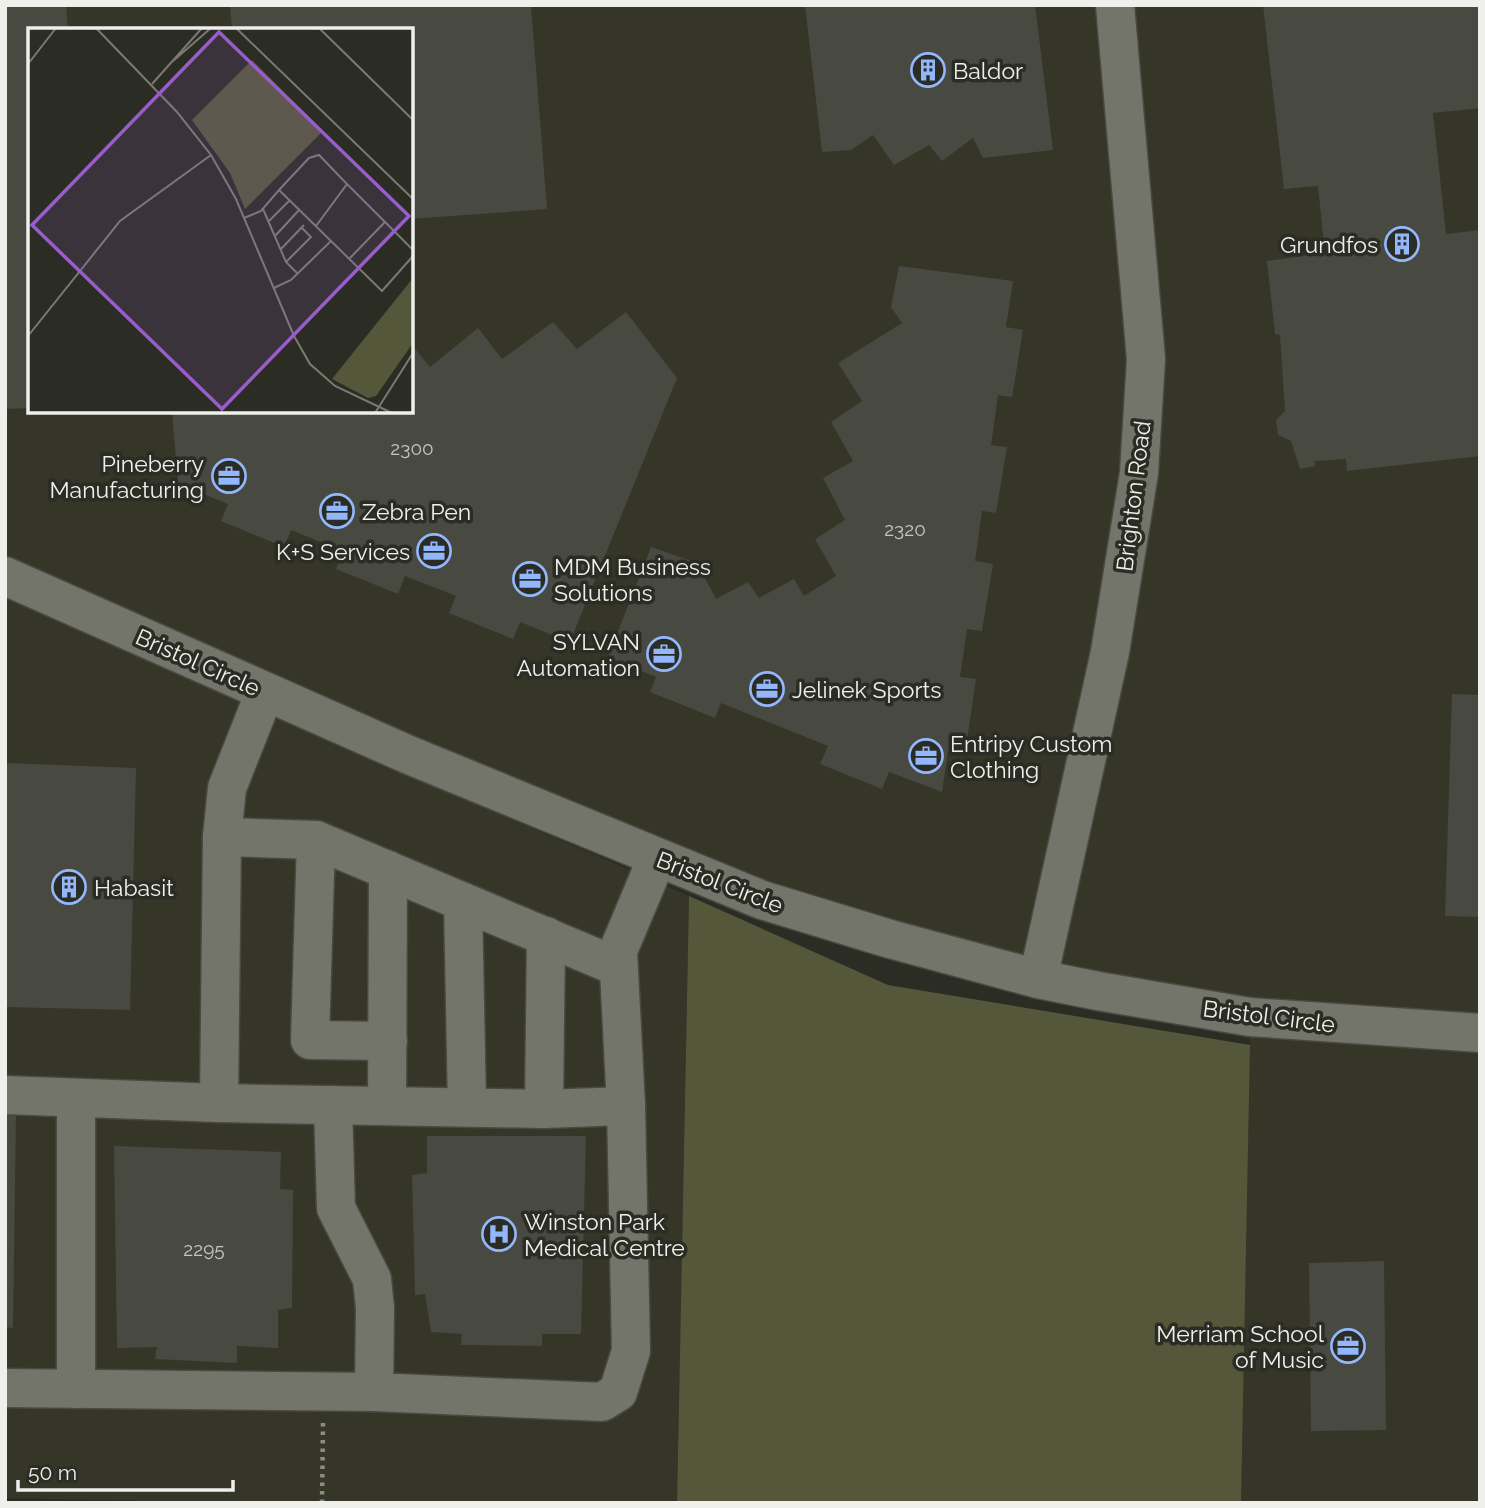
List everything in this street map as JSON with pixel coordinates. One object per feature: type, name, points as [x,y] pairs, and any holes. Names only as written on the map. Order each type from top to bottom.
[{"type":"street","name":"Brighton Road","points":[[1038,979],[1110,652],[1139,473],[1146,359],[1115,5]]},
{"type":"street","name":"Bristol Circle","points":[[5,576],[265,692],[762,900],[890,939],[1038,979],[1250,1017],[1480,1034]]},
{"type":"street","points":[[219,1102],[222,837],[227,788],[265,692]]},
{"type":"street","points":[[222,837],[316,840],[618,967]]},
{"type":"street","points":[[316,840],[310,1040],[387,1041]]},
{"type":"street","points":[[5,1388],[374,1392],[602,1402],[618,1392],[631,1351],[626,1106],[618,951],[657,858]]},
{"type":"street","points":[[387,1105],[388,870]]},
{"type":"street","points":[[463,902],[467,1107]]},
{"type":"street","points":[[544,1109],[546,936]]},
{"type":"street","points":[[5,1095],[544,1109],[626,1106]]},
{"type":"street","points":[[76,1097],[76,1389]]},
{"type":"street","points":[[333,1105],[336,1208],[372,1279],[375,1308],[374,1392]]},
{"type":"path","points":[[322,1503],[324,1392]]},
{"type":"shaded area","points":[[5,5],[1480,5],[1480,1503],[1241,1503],[1250,1017],[890,939],[5,576]]},
{"type":"shaded area","points":[[5,598],[689,896],[677,1503],[231,1503],[5,1498]]},
{"type":"green space","points":[[689,896],[888,985],[1250,1045],[1241,1503],[677,1503]]},
{"type":"building","points":[[5,5],[66,5],[68,28],[28,28],[28,408],[5,409]]},
{"type":"building","points":[[230,5],[531,5],[547,209],[413,219],[413,28],[232,28]]},
{"type":"building","name":"Baldor","points":[[805,5],[1035,5],[1053,150],[983,158],[973,138],[942,161],[929,145],[894,165],[873,135],[851,150],[822,152]]},
{"type":"building","name":"Grundfos","points":[[1263,5],[1480,5],[1480,108],[1433,113],[1446,234],[1480,230],[1480,456],[1347,471],[1346,459],[1315,461],[1315,466],[1300,469],[1291,441],[1278,435],[1276,420],[1285,411],[1280,335],[1275,334],[1267,261],[1325,253],[1318,186],[1284,189]]},
{"type":"building","points":[[899,266],[1013,281],[1006,327],[1023,330],[1012,397],[998,395],[991,445],[1007,447],[996,513],[982,511],[975,561],[993,564],[982,631],[967,629],[960,677],[976,679],[966,747],[949,745],[942,792],[889,772],[882,789],[820,764],[828,746],[721,703],[715,718],[650,692],[656,677],[608,657],[651,547],[697,563],[716,599],[748,582],[759,598],[794,579],[804,596],[836,576],[815,539],[845,520],[823,478],[853,461],[831,422],[862,401],[838,363],[902,323],[891,307]]},
{"type":"building","points":[[626,312],[677,378],[570,642],[520,622],[513,639],[449,613],[456,596],[405,576],[398,594],[336,569],[343,551],[291,530],[284,547],[221,521],[228,504],[178,484],[172,413],[413,413],[413,346],[430,367],[478,328],[502,359],[553,322],[577,349]]},
{"type":"building","points":[[1452,694],[1480,695],[1480,917],[1445,916]]},
{"type":"building","name":"Habasit","points":[[5,763],[136,768],[130,1010],[5,1007]]},
{"type":"building","points":[[5,1114],[16,1114],[13,1328],[5,1327]]},
{"type":"building","name":"Winston Park Medical Centre","points":[[427,1136],[586,1136],[581,1334],[542,1334],[542,1346],[461,1345],[462,1334],[431,1332],[425,1294],[415,1295],[412,1175],[427,1173]]},
{"type":"building","points":[[114,1146],[281,1152],[280,1189],[293,1190],[292,1308],[278,1310],[278,1348],[237,1346],[237,1363],[155,1359],[157,1347],[117,1348]]},
{"type":"building","name":"Merriam School of Music","points":[[1384,1261],[1386,1430],[1311,1431],[1309,1263]]},
{"type":"place","name":"Baldor","points":[[928,70]]},
{"type":"place","name":"Grundfos","points":[[1402,244]]},
{"type":"place","name":"Pineberry Manufacturing","points":[[229,476]]},
{"type":"place","name":"Zebra Pen","points":[[337,511]]},
{"type":"place","name":"K+S Services","points":[[434,551]]},
{"type":"place","name":"MDM Business Solutions","points":[[530,579]]},
{"type":"place","name":"SYLVAN Automation","points":[[664,654]]},
{"type":"place","name":"Jelinek Sports","points":[[767,689]]},
{"type":"place","name":"Entripy Custom Clothing","points":[[926,756]]},
{"type":"place","name":"Habasit","points":[[69,887]]},
{"type":"place","name":"Winston Park Medical Centre","points":[[499,1234]]},
{"type":"place","name":"Merriam School of Music","points":[[1348,1346]]}]
